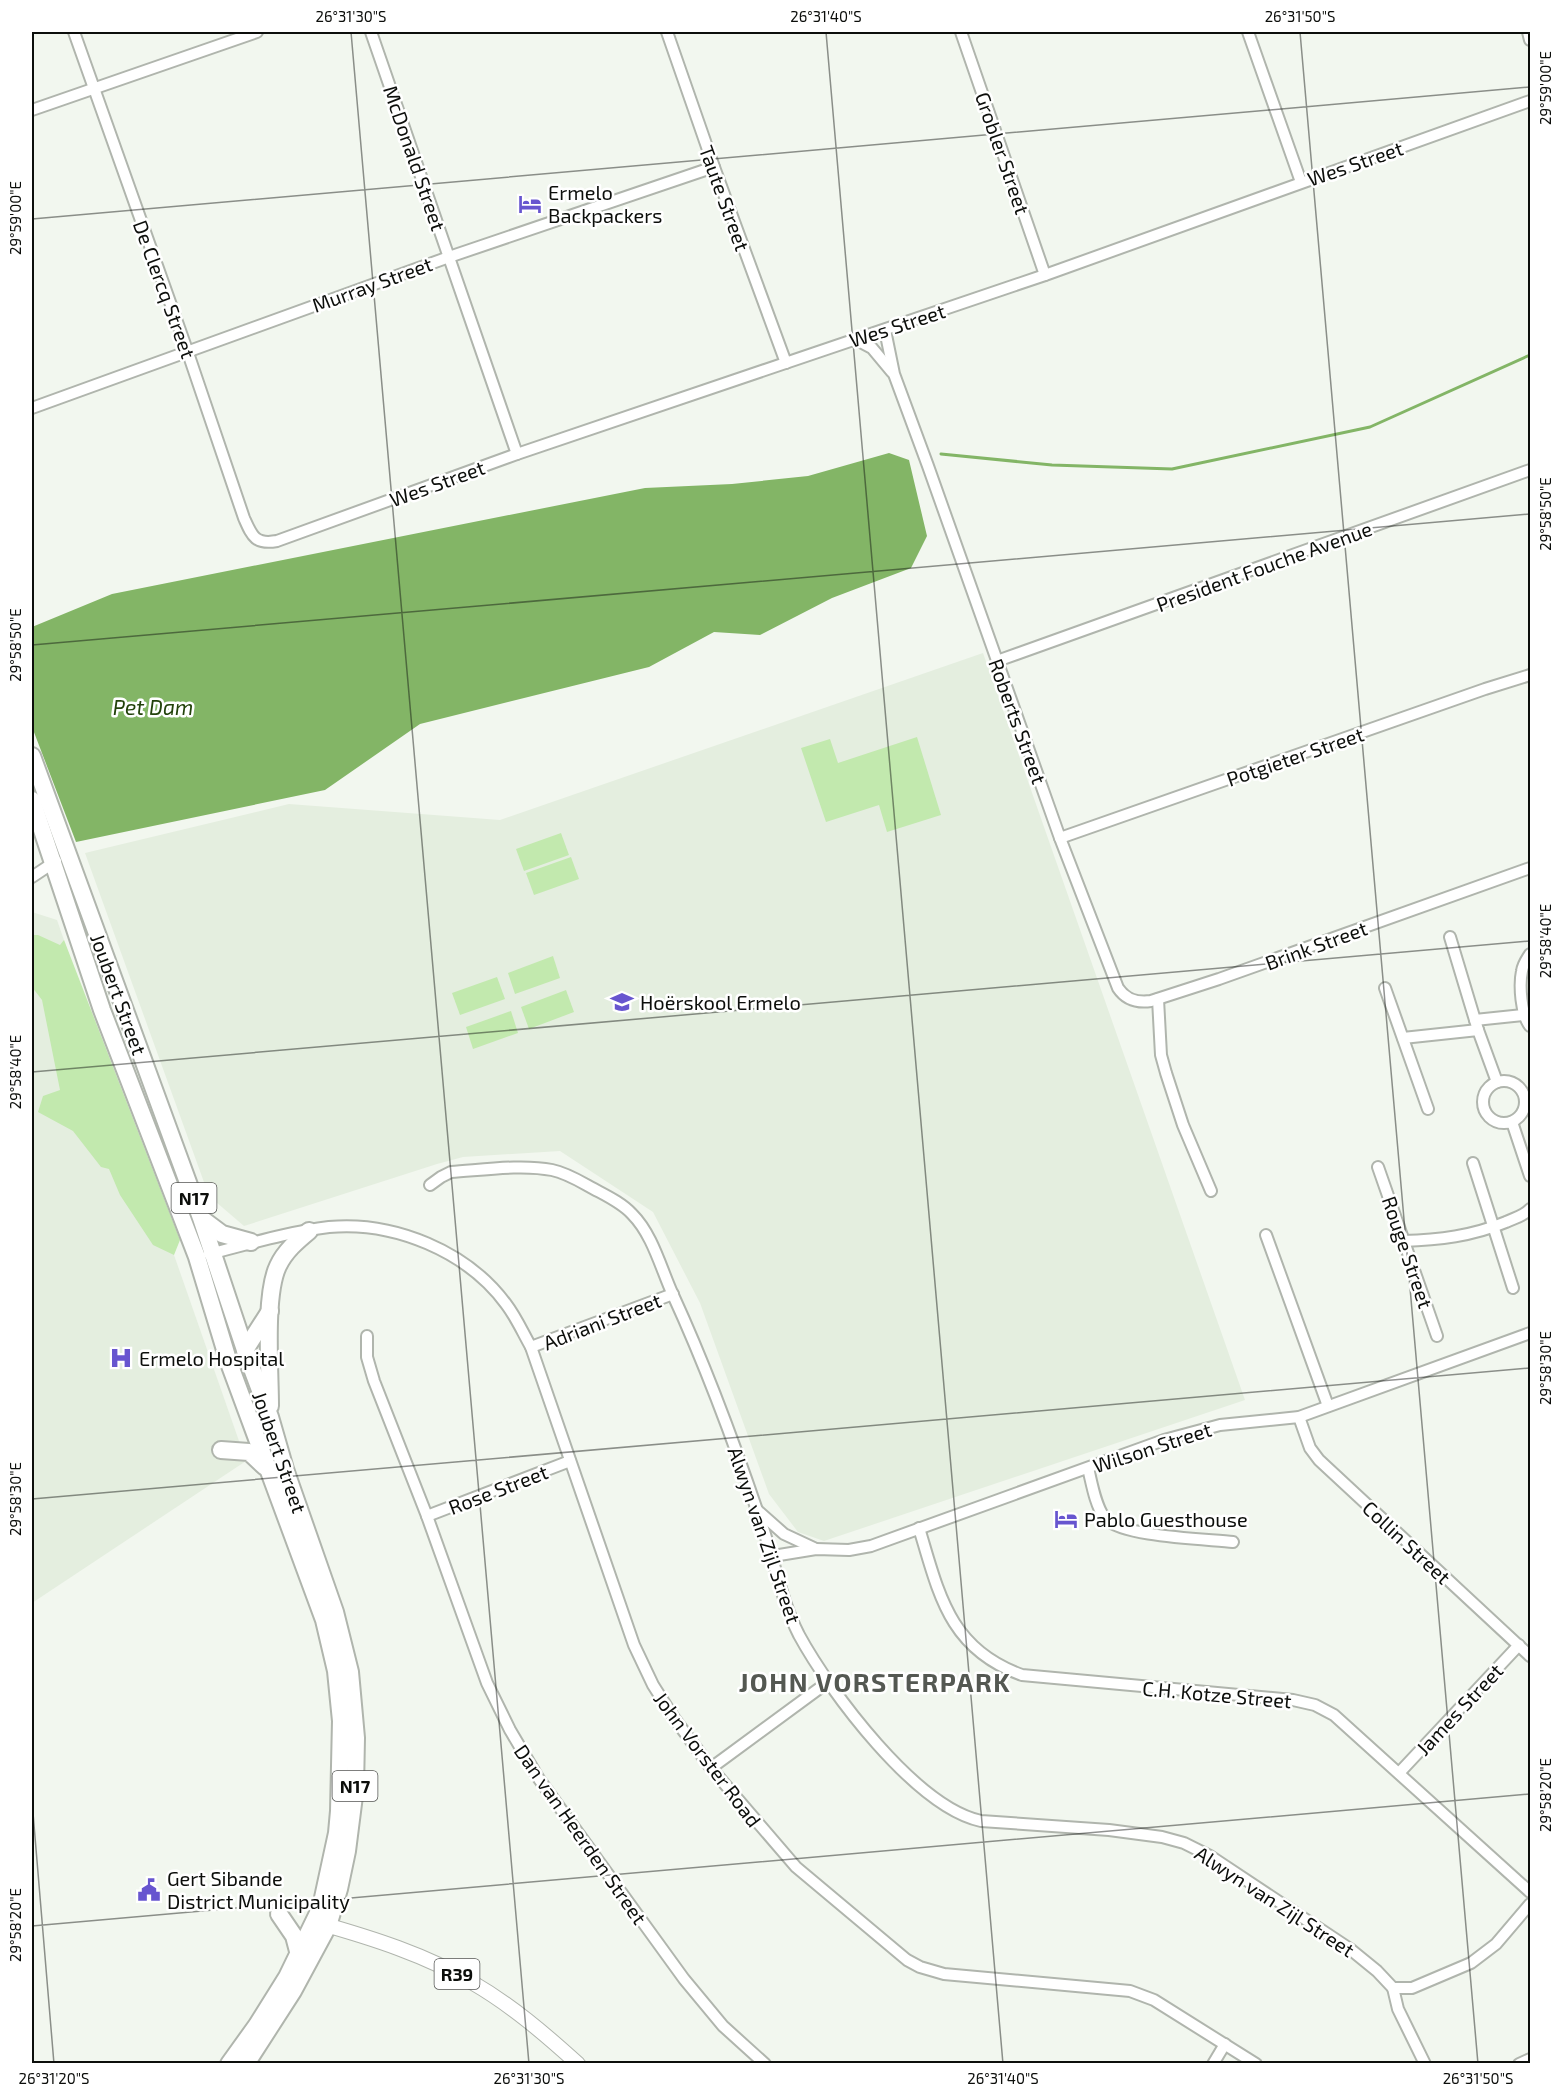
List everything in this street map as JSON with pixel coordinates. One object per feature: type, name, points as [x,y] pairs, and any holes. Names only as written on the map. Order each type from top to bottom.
[{"type":"highway","name":"Joubert Street","points":[[32,756],[201,1218],[205,1255],[229,1363],[329,1636],[339,1696],[342,1749],[337,1833],[322,1924]]},
{"type":"highway","name":"Joubert Street","points":[[32,800],[102,1010],[245,1350],[270,1417],[285,1469],[335,1612],[350,1672],[356,1746],[353,1816],[339,1889],[322,1924]]},
{"type":"highway","points":[[201,1218],[222,1234],[251,1242]]},
{"type":"highway","points":[[270,1417],[272,1284],[277,1267],[290,1249],[309,1231]]},
{"type":"highway","points":[[245,1350],[270,1310]]},
{"type":"highway","points":[[221,1449],[249,1452],[268,1470]]},
{"type":"highway","points":[[279,1914],[294,1936],[299,1955]]},
{"type":"highway","name":"N17","points":[[229,2064],[257,2025],[299,1955],[322,1924]]},
{"type":"highway","name":"N17","points":[[246,2064],[293,1991],[322,1924]]},
{"type":"main road","name":"R39","points":[[322,1924],[413,1954],[474,1983],[523,2016],[578,2064]]},
{"type":"street","name":"De Clercq Street","points":[[74,32],[187,350],[243,518],[252,535],[262,542]]},
{"type":"street","points":[[32,110],[256,32]]},
{"type":"street","name":"McDonald Street","points":[[371,32],[517,454]]},
{"type":"street","name":"Taute Street","points":[[667,32],[786,363]]},
{"type":"street","name":"Grobler Street","points":[[961,32],[1045,275]]},
{"type":"street","points":[[1248,32],[1301,182]]},
{"type":"street","points":[[1528,32],[1530,40]]},
{"type":"street","name":"Wes Street","points":[[262,542],[277,541],[517,454],[1045,275],[1530,101]]},
{"type":"street","name":"Murray Street","points":[[32,408],[449,257],[714,167]]},
{"type":"street","points":[[885,330],[894,374]]},
{"type":"street","points":[[855,339],[872,348],[894,374]]},
{"type":"street","name":"Roberts Street","points":[[894,374],[1060,838],[1113,974]]},
{"type":"street","name":"President Fouche Avenue","points":[[997,661],[1530,470]]},
{"type":"street","name":"Potgieter Street","points":[[1060,838],[1530,675]]},
{"type":"street","points":[[32,877],[68,855]]},
{"type":"street","name":"Brink Street","points":[[1113,974],[1118,988],[1127,998],[1144,1002],[1158,999],[1530,868]]},
{"type":"street","points":[[1450,937],[1497,1082]]},
{"type":"street","points":[[1530,954],[1522,970],[1523,1015],[1530,1026]]},
{"type":"street","points":[[1385,988],[1428,1109]]},
{"type":"street","points":[[1158,999],[1161,1055],[1183,1125],[1211,1191]]},
{"type":"street","points":[[1403,1038],[1523,1015]]},
{"type":"street","points":[[1507,1080],[1527,1093],[1523,1113],[1512,1122],[1497,1122],[1487,1115],[1484,1108],[1484,1094],[1488,1087],[1497,1082],[1507,1080]]},
{"type":"street","points":[[1512,1122],[1530,1172]]},
{"type":"street","points":[[1473,1163],[1513,1288]]},
{"type":"street","name":"Rouge Street","points":[[1378,1167],[1437,1336]]},
{"type":"street","name":"Alwyn van Zijl Street","points":[[430,1185],[451,1172],[544,1168],[564,1173],[610,1197],[632,1213],[647,1235],[693,1337],[799,1634],[828,1682],[895,1763],[922,1790],[958,1813],[981,1821],[1109,1830],[1162,1837],[1184,1843],[1210,1856],[1350,1949],[1393,1988]]},
{"type":"street","points":[[1403,1241],[1454,1237],[1493,1227],[1520,1216],[1530,1209]]},
{"type":"street","name":"John Vorster Road","points":[[205,1255],[251,1242],[350,1226],[422,1241],[462,1262],[486,1281],[507,1304],[531,1347],[643,1667],[674,1718],[711,1768],[767,1836],[796,1867],[907,1960],[920,1967],[944,1974],[1136,1993],[1154,2000],[1257,2064]]},
{"type":"street","points":[[1266,1236],[1328,1406]]},
{"type":"street","name":"Adriani Street","points":[[531,1347],[673,1294]]},
{"type":"street","name":"Wilson Street","points":[[773,1556],[816,1549],[837,1551],[860,1548],[1164,1440],[1202,1429],[1235,1423],[1299,1417],[1530,1333]]},
{"type":"street","name":"Dan van Heerden Street","points":[[367,1336],[367,1357],[370,1368],[427,1516],[487,1683],[510,1730],[539,1779],[706,2008],[765,2064]]},
{"type":"street","name":"Collin Street","points":[[1299,1417],[1310,1448],[1319,1460],[1530,1656]]},
{"type":"street","name":"Rose Street","points":[[427,1516],[570,1461]]},
{"type":"street","points":[[1088,1468],[1099,1508],[1105,1519],[1112,1524],[1141,1533],[1233,1542]]},
{"type":"street","points":[[757,1511],[784,1534],[816,1549]]},
{"type":"street","name":"C.H. Kotze Street","points":[[919,1528],[941,1599],[953,1623],[968,1641],[1009,1671],[1040,1677],[1305,1702],[1334,1715],[1530,1892]]},
{"type":"street","name":"James Street","points":[[1399,1773],[1518,1645]]},
{"type":"street","points":[[711,1768],[828,1682]]},
{"type":"street","points":[[1425,2064],[1398,2009],[1393,1988],[1412,1988],[1470,1963],[1496,1944],[1530,1904]]},
{"type":"street","points":[[1213,2064],[1226,2044]]},
{"type":"street","points":[[1519,2064],[1530,2059]]},
{"type":"shaded area","name":"Hoërskool Ermelo","points":[[983,653],[1245,1400],[824,1541],[798,1532],[769,1494],[700,1303],[653,1212],[560,1151],[463,1157],[244,1226],[209,1196],[85,853],[289,804],[500,820]]},
{"type":"shaded area","points":[[917,737],[941,815],[887,832],[879,805],[826,822],[801,748],[830,739],[838,763]]},
{"type":"shaded area","points":[[561,833],[569,855],[524,871],[516,849]]},
{"type":"shaded area","points":[[571,857],[579,879],[534,895],[526,873]]},
{"type":"shaded area","name":"Ermelo Hospital","points":[[32,912],[57,920],[246,1461],[32,1603]]},
{"type":"shaded area","points":[[32,935],[38,935],[60,945],[64,940],[180,1240],[174,1255],[153,1245],[120,1195],[109,1169],[101,1167],[73,1131],[38,1112],[43,1096],[60,1090],[42,1000],[32,987]]},
{"type":"shaded area","points":[[553,956],[560,978],[515,994],[508,973]]},
{"type":"shaded area","points":[[497,977],[505,999],[460,1015],[452,993]]},
{"type":"shaded area","points":[[566,990],[574,1012],[529,1029],[521,1007]]},
{"type":"shaded area","points":[[511,1011],[518,1033],[473,1049],[466,1027]]},
{"type":"water","name":"Pet Dam","points":[[889,453],[909,460],[927,536],[911,568],[832,598],[760,635],[714,632],[649,667],[420,724],[325,790],[76,842],[32,727],[32,627],[112,594],[645,488],[732,484],[808,476]]},
{"type":"waterway","points":[[941,454],[1052,465],[1172,469],[1370,427],[1530,355]]},
{"type":"place","name":"Ermelo Backpackers","points":[[530,204]]},
{"type":"place","name":"Hoërskool Ermelo","points":[[622,1002]]},
{"type":"place","name":"Ermelo Hospital","points":[[121,1358]]},
{"type":"place","name":"Pablo Guesthouse","points":[[1066,1519]]},
{"type":"place","name":"Gert Sibande District Municipality","points":[[149,1890]]},
{"type":"district","name":"JOHN VORSTERPARK","points":[[875,1681]]}]
